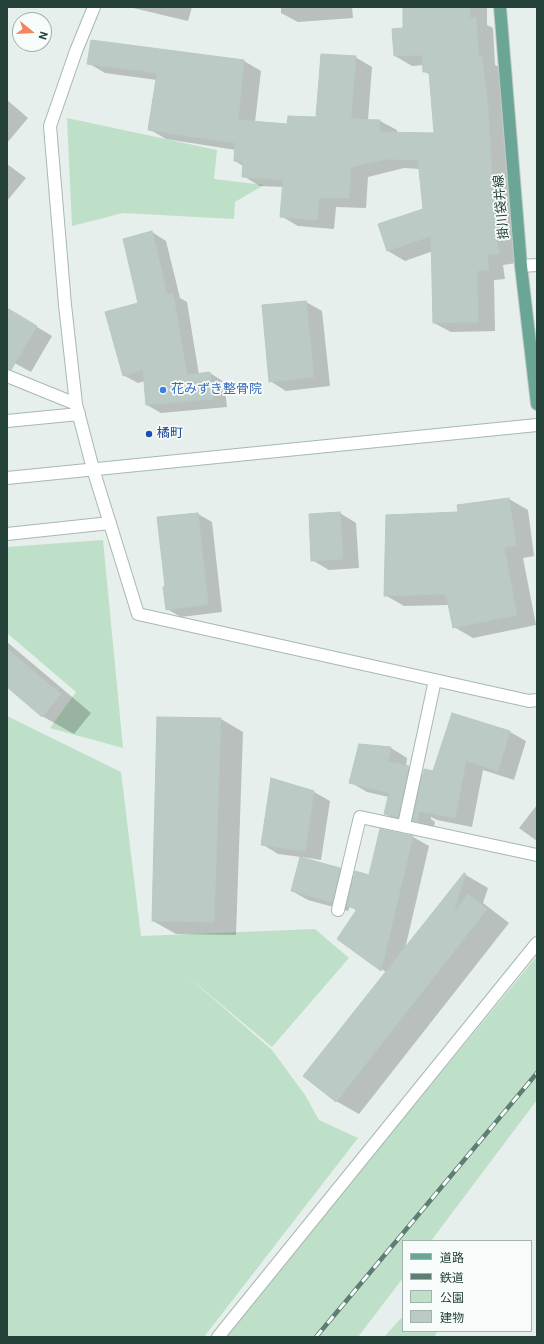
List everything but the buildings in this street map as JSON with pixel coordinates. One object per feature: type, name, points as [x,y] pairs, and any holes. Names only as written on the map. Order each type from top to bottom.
[{"type":"main road","name":"掛川袋井線","points":[[500,7],[521,266],[537,404]]},
{"type":"street","points":[[94,7],[76,51],[50,126],[65,305],[77,409],[93,469],[138,614],[528,701],[537,700]]},
{"type":"street","points":[[521,266],[537,265]]},
{"type":"street","points":[[7,376],[77,409]]},
{"type":"street","points":[[7,422],[77,409]]},
{"type":"street","points":[[7,478],[537,425]]},
{"type":"street","points":[[7,534],[110,523]]},
{"type":"street","points":[[404,825],[435,680]]},
{"type":"street","points":[[338,910],[360,817],[404,825],[537,855]]},
{"type":"street","points":[[218,1337],[537,943]]},
{"type":"green space","points":[[67,118],[217,150],[214,179],[264,185],[235,202],[234,219],[123,213],[72,226]]},
{"type":"green space","points":[[103,540],[123,748],[50,728],[76,692],[7,633],[7,547]]},
{"type":"green space","points":[[7,716],[121,772],[141,936],[315,929],[349,958],[272,1047],[186,975],[272,1050],[305,1095],[319,1120],[358,1138],[204,1337],[7,1337]]},
{"type":"green space","points":[[537,956],[537,1100],[432,1240],[402,1240],[402,1279],[358,1337],[224,1337]]},
{"type":"green space","points":[[402,1317],[402,1332],[437,1332],[434,1337],[384,1337]]},
{"type":"railway","points":[[316,1337],[537,1073]]},
{"type":"place","name":"花みずき整骨院","points":[[163,390]]},
{"type":"place","name":"橘町","points":[[149,434]]}]
